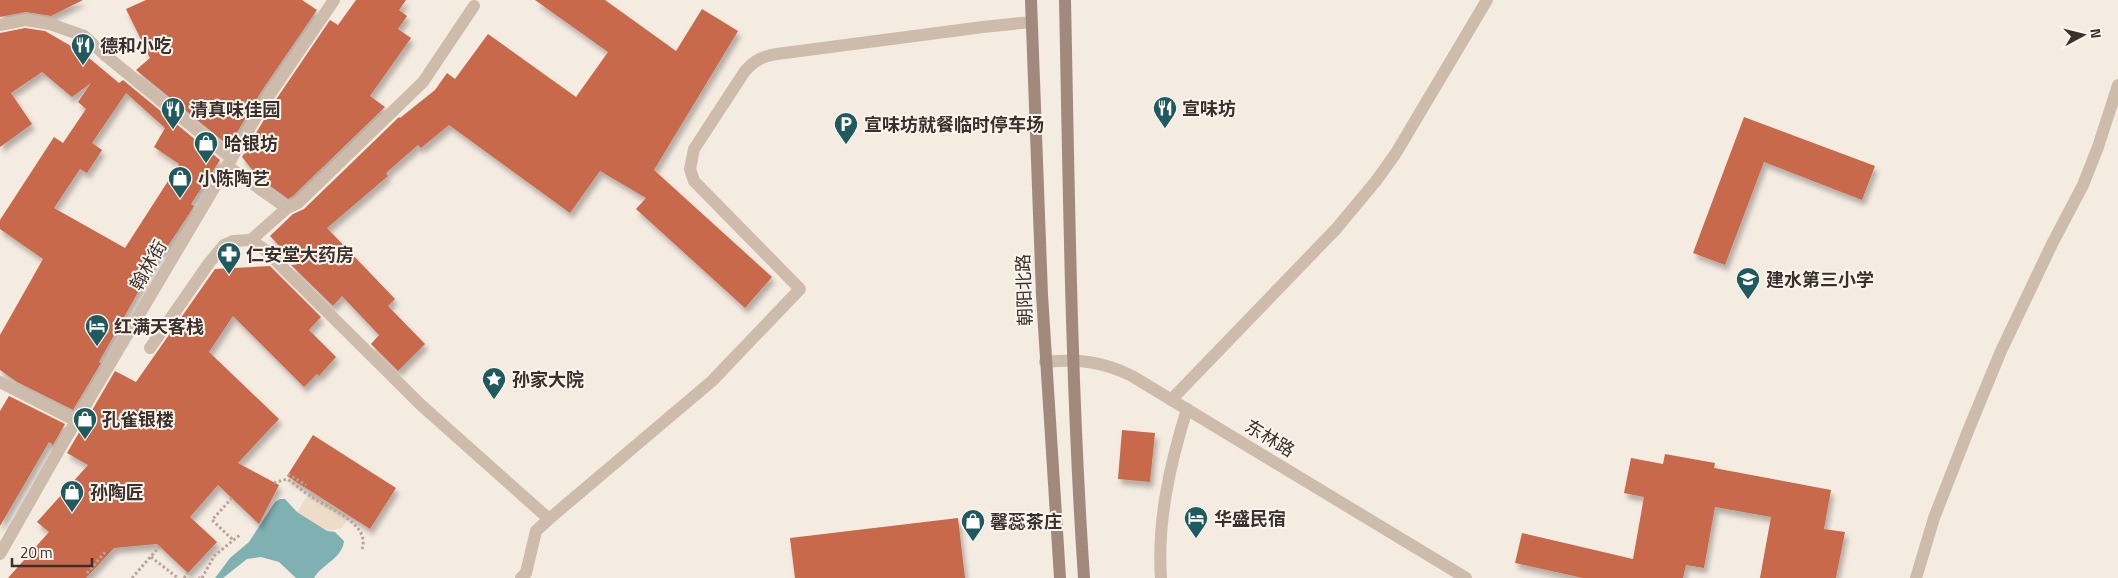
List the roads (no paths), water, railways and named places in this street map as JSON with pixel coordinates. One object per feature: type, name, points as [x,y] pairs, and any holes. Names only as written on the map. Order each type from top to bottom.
[{"type":"main road","name":"朝阳北路","points":[[1031,0],[1045,362],[1060,578]]},
{"type":"main road","points":[[1065,0],[1073,359],[1084,578]]},
{"type":"street","name":"翰林街","points":[[0,554],[76,421],[268,96],[334,0]]},
{"type":"street","points":[[1171,400],[1336,229],[1376,181],[1396,153],[1487,0]]},
{"type":"street","points":[[150,348],[209,263],[224,245],[233,241],[252,240],[287,208],[298,203],[423,82],[474,6]]},
{"type":"street","points":[[0,25],[25,20],[50,24],[84,36],[229,162],[287,208]]},
{"type":"street","points":[[521,578],[526,572],[536,531],[712,381],[800,289],[694,181],[690,169],[694,149],[745,71],[753,62],[764,56],[777,54],[1031,22]]},
{"type":"street","points":[[1916,578],[1934,518],[1968,431],[2001,351],[2052,244],[2084,185],[2106,125],[2118,85]]},
{"type":"street","points":[[252,240],[265,250],[421,405],[549,519]]},
{"type":"street","name":"东林路","points":[[1045,362],[1073,359],[1114,367],[1187,409],[1466,578]]},
{"type":"street","points":[[0,382],[76,421]]},
{"type":"street","points":[[1161,578],[1162,522],[1167,484],[1175,446],[1187,409]]},
{"type":"water","points":[[285,499],[297,512],[327,531],[335,532],[344,541],[343,547],[336,557],[322,568],[314,578],[296,578],[279,562],[261,557],[247,559],[223,578],[215,578],[230,558],[249,542],[275,502]]},
{"type":"place","name":"德和小吃","points":[[83,66]]},
{"type":"place","name":"宣味坊","points":[[1165,129]]},
{"type":"place","name":"清真味佳园","points":[[173,130]]},
{"type":"place","name":"宣味坊就餐临时停车场","points":[[846,145]]},
{"type":"place","name":"哈银坊","points":[[206,164]]},
{"type":"place","name":"小陈陶艺","points":[[180,199]]},
{"type":"place","name":"仁安堂大药房","points":[[229,275]]},
{"type":"place","name":"建水第三小学","points":[[1748,300]]},
{"type":"place","name":"红满天客栈","points":[[97,347]]},
{"type":"place","name":"孙家大院","points":[[494,400]]},
{"type":"place","name":"孔雀银楼","points":[[85,440]]},
{"type":"place","name":"孙陶匠","points":[[72,513]]},
{"type":"place","name":"华盛民宿","points":[[1196,539]]},
{"type":"place","name":"馨蕊茶庄","points":[[973,542]]}]
